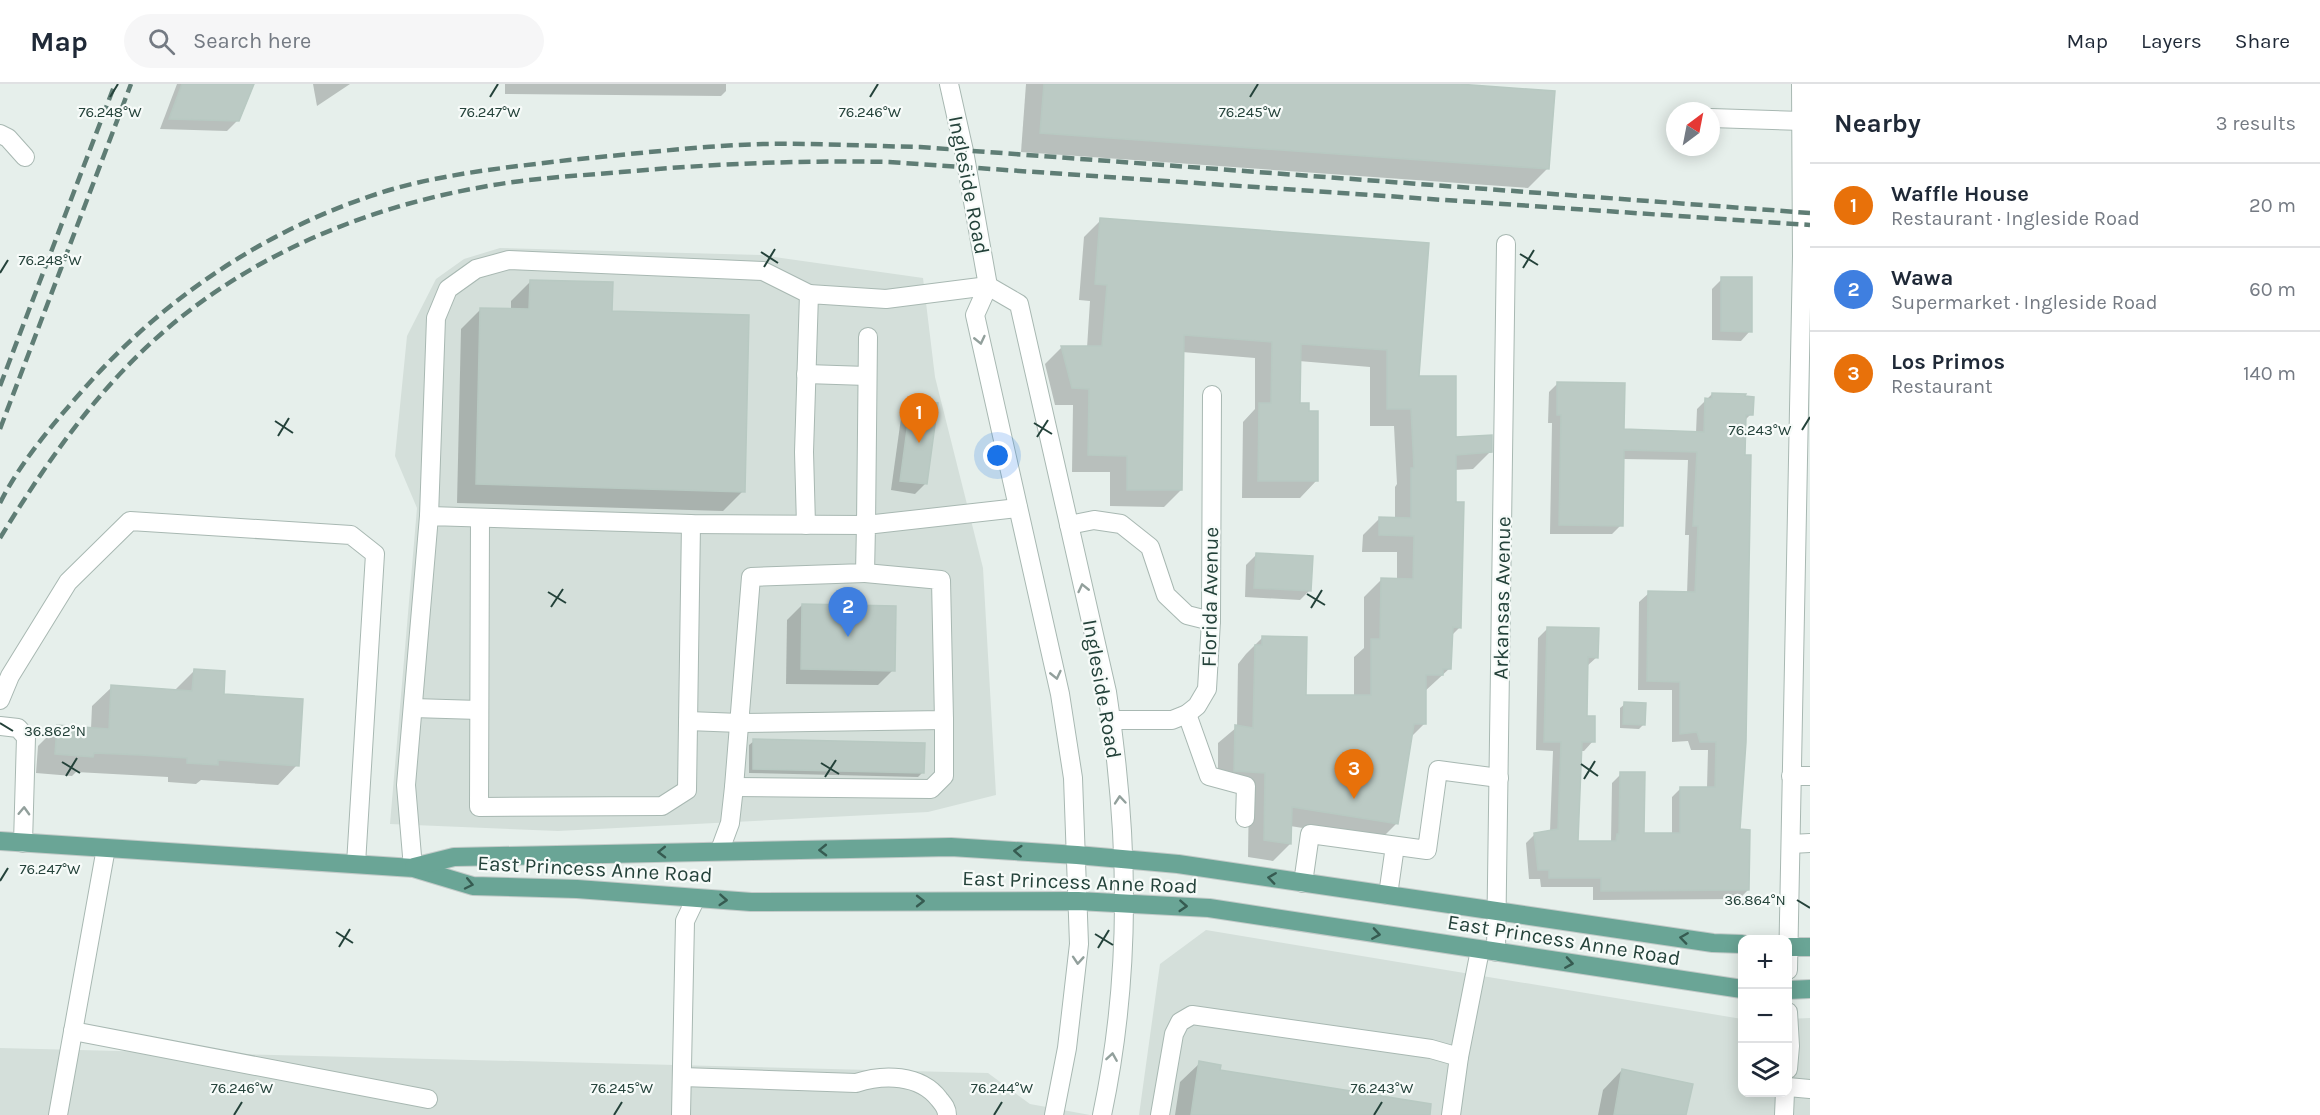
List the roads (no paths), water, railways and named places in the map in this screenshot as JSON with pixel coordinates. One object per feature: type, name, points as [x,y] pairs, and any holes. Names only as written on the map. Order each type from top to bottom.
[{"type":"main road","name":"East Princess Anne Road","points":[[0,841],[412,868],[473,886],[577,889],[751,902],[1078,901],[1209,908],[1738,988]]},
{"type":"main road","name":"East Princess Anne Road","points":[[412,868],[454,857],[951,847],[1123,859],[1496,910],[1713,943],[1738,944]]},
{"type":"main road","points":[[1792,947],[1810,947]]},
{"type":"main road","points":[[1792,990],[1810,989]]},
{"type":"street","name":"Ingleside Road","points":[[949,84],[964,151],[988,286],[975,315],[1060,694],[1073,778],[1078,901],[1076,979],[1067,1048],[1054,1115]]},
{"type":"street","points":[[1789,935],[1791,776],[1806,256],[1801,84]]},
{"type":"street","points":[[1720,118],[1802,121]]},
{"type":"street","points":[[0,134],[19,148],[25,157]]},
{"type":"street","name":"Arkansas Avenue","points":[[1451,1115],[1459,1057],[1488,951],[1496,910],[1506,244]]},
{"type":"street","points":[[412,868],[406,785],[429,516],[436,318],[448,289],[476,269],[509,260],[763,271],[809,294],[886,299],[988,286]]},
{"type":"street","name":"Ingleside Road","points":[[988,286],[1019,304],[1111,720],[1123,859],[1125,947],[1113,1053],[1102,1115]]},
{"type":"street","points":[[806,525],[804,452],[809,294]]},
{"type":"street","points":[[865,573],[868,337]]},
{"type":"street","points":[[806,374],[867,376]]},
{"type":"street","name":"Florida Avenue","points":[[1187,714],[1197,706],[1207,689],[1211,621],[1212,395]]},
{"type":"street","points":[[429,516],[691,524],[866,525],[1018,508]]},
{"type":"street","points":[[480,518],[479,807],[662,806],[687,790],[691,524]]},
{"type":"street","points":[[1069,525],[1094,520],[1121,524],[1150,547],[1166,595],[1187,615],[1211,621]]},
{"type":"street","points":[[0,700],[10,676],[68,582],[130,521],[351,535],[375,554],[356,864]]},
{"type":"street","points":[[720,850],[730,823],[751,577],[865,573],[941,580],[944,776],[931,789],[734,787]]},
{"type":"street","points":[[413,708],[479,710]]},
{"type":"street","points":[[1111,720],[1172,720],[1187,714],[1209,776],[1246,786],[1245,818]]},
{"type":"street","points":[[688,721],[740,723],[944,720]]},
{"type":"street","points":[[0,726],[18,728],[26,737],[23,843]]},
{"type":"street","points":[[1303,883],[1310,834],[1427,850],[1438,770],[1499,778]]},
{"type":"street","points":[[1791,776],[1810,776]]},
{"type":"street","points":[[1791,844],[1810,843]]},
{"type":"street","points":[[1388,895],[1395,846]]},
{"type":"street","points":[[58,1115],[106,848]]},
{"type":"street","points":[[681,1115],[685,921],[696,898]]},
{"type":"street","points":[[1160,1115],[1174,1034],[1180,1022],[1192,1015],[1431,1049],[1459,1057]]},
{"type":"street","points":[[73,1031],[428,1099]]},
{"type":"street","points":[[682,1077],[856,1083],[872,1078],[918,1080],[934,1092],[947,1110],[947,1115]]},
{"type":"street","points":[[1792,1087],[1810,1089]]},
{"type":"street","points":[[1784,1115],[1785,1097]]},
{"type":"railway","points":[[0,386],[115,84]]},
{"type":"railway","points":[[0,429],[131,84]]},
{"type":"railway","points":[[0,503],[30,455],[91,381],[156,318],[191,290],[228,264],[308,221],[350,203],[393,189],[458,175],[569,160],[690,148],[763,144],[920,147],[1810,213]]},
{"type":"railway","points":[[0,538],[51,460],[88,411],[129,365],[187,312],[225,285],[308,240],[396,207],[488,186],[521,181],[688,167],[788,162],[889,162],[1810,225]]},
{"type":"place","name":"Waffle House","points":[[919,443]]},
{"type":"place","name":"Wawa","points":[[848,637]]},
{"type":"place","name":"Los Primos","points":[[1354,799]]}]
